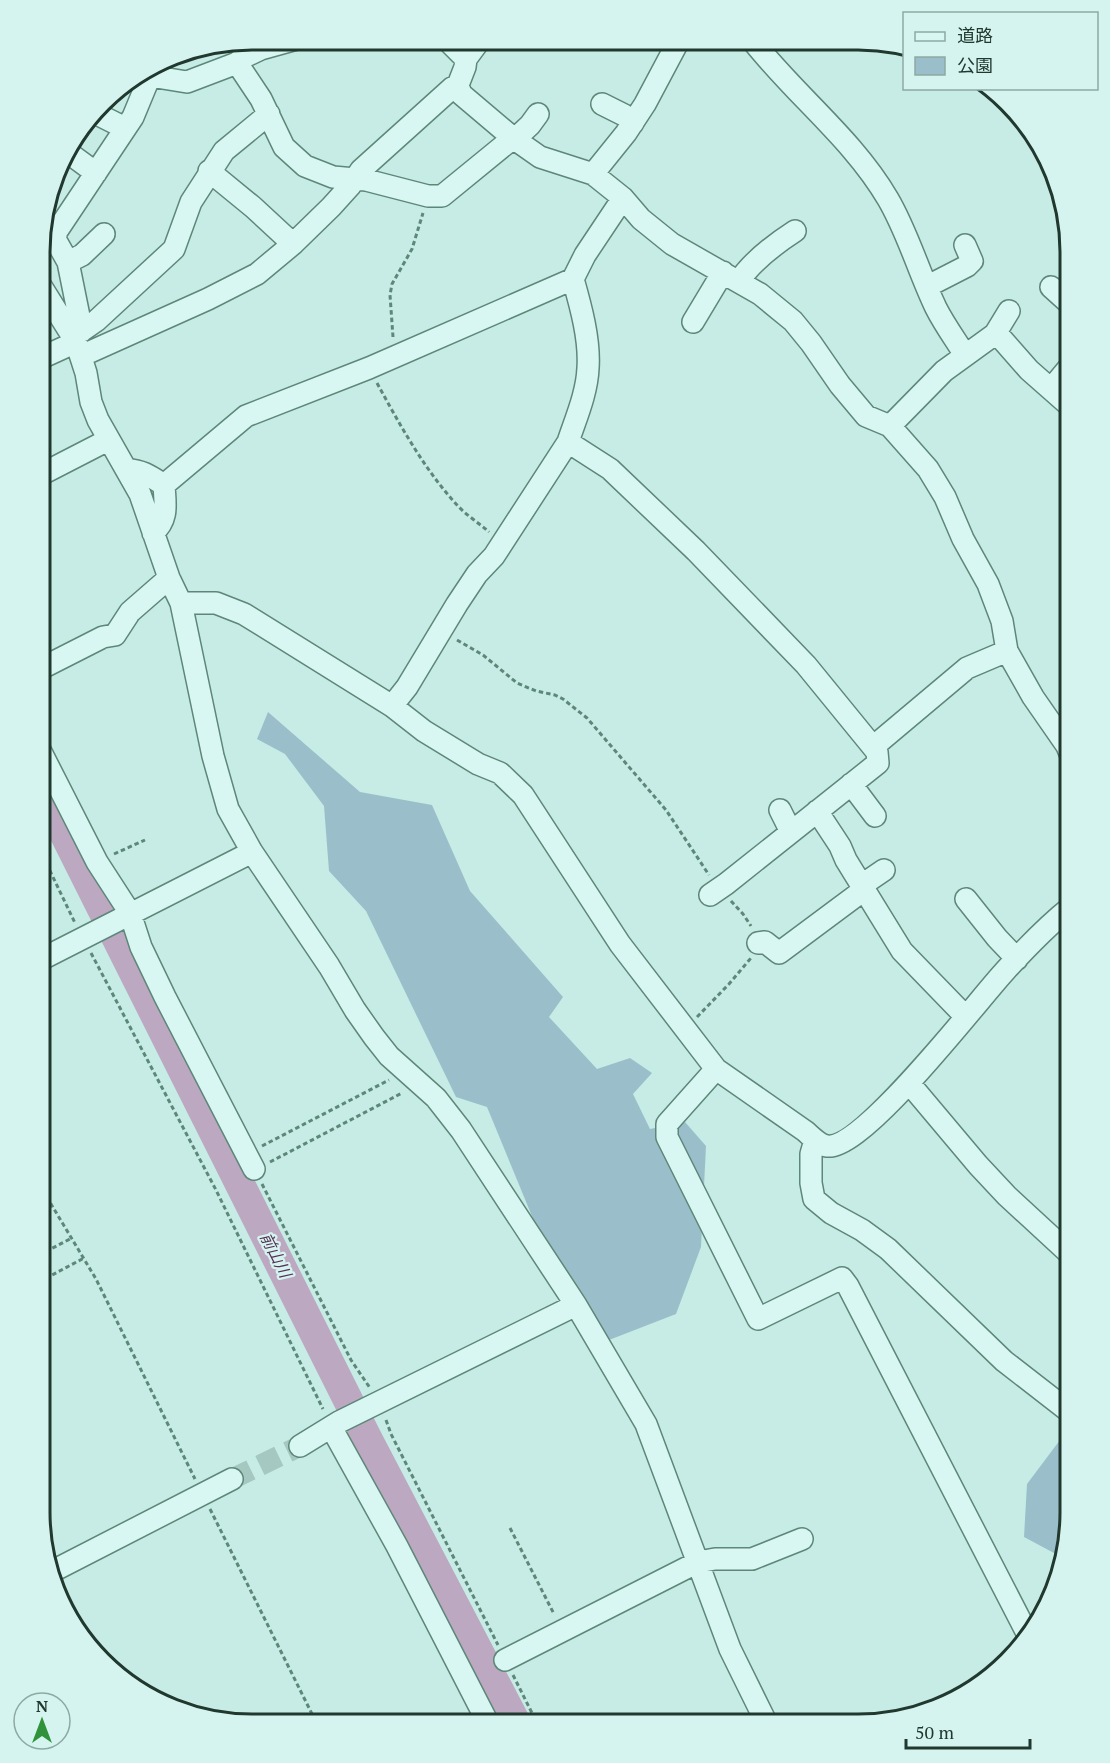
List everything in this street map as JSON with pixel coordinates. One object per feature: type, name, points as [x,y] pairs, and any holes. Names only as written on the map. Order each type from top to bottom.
[{"type":"street","points":[[154,75],[187,82],[237,54],[261,50]]},
{"type":"street","points":[[457,50],[466,59]]},
{"type":"street","points":[[473,50],[466,59],[458,85],[461,94],[514,139],[540,157],[593,174],[623,198],[641,219],[672,244],[760,294],[793,321],[866,416],[890,426],[928,469],[945,496],[963,539],[988,584],[1002,621],[1008,651],[1033,697],[1060,735]]},
{"type":"street","points":[[593,174],[633,123],[674,50]]},
{"type":"street","points":[[760,50],[792,88],[822,117],[862,163],[888,200],[928,286],[936,309],[965,355]]},
{"type":"street","points":[[237,54],[284,147],[293,157],[333,177],[354,178],[428,196],[442,196],[514,139],[530,125],[538,114]]},
{"type":"street","points":[[51,234],[57,231],[133,117],[145,81]]},
{"type":"street","points":[[50,354],[78,341],[233,287],[257,274],[331,207],[361,170],[458,85]]},
{"type":"street","points":[[602,104],[633,123]]},
{"type":"street","points":[[78,341],[96,321],[174,249],[191,202],[209,171],[224,151],[269,114]]},
{"type":"street","points":[[102,117],[125,128]]},
{"type":"street","points":[[74,157],[96,173]]},
{"type":"street","points":[[209,171],[253,207],[292,244]]},
{"type":"street","points":[[392,706],[407,687],[464,594],[503,542],[568,442],[580,406],[588,368],[586,343],[573,279],[585,255],[623,198]]},
{"type":"street","points":[[693,322],[731,277],[746,270],[779,241],[795,231]]},
{"type":"street","points":[[68,262],[82,255],[104,234]]},
{"type":"street","points":[[51,238],[68,262],[78,341],[91,402],[108,440],[140,494],[169,578],[182,603],[219,781],[228,809],[252,852],[323,956],[362,1019],[389,1056],[435,1098],[461,1130],[576,1305],[646,1424],[730,1649],[762,1714]]},
{"type":"street","points":[[928,286],[967,266],[972,261],[965,245]]},
{"type":"street","points":[[164,485],[246,416],[369,368],[573,279]]},
{"type":"street","points":[[1051,287],[1060,295]]},
{"type":"street","points":[[50,299],[78,341]]},
{"type":"street","points":[[890,426],[944,371],[995,334],[1009,311]]},
{"type":"street","points":[[995,334],[1000,336],[1029,369],[1060,397]]},
{"type":"street","points":[[1051,389],[1060,378]]},
{"type":"street","points":[[50,470],[108,440]]},
{"type":"street","points":[[568,442],[610,469],[696,551],[806,665],[877,752],[878,763],[714,891]]},
{"type":"street","points":[[127,470],[142,472],[164,485]]},
{"type":"street","points":[[153,533],[162,525],[165,507],[164,485]]},
{"type":"street","points":[[50,664],[103,637],[115,635],[130,612],[169,578]]},
{"type":"street","points":[[182,603],[216,603],[244,614],[392,706],[424,731],[478,764],[500,773],[523,795],[620,944],[716,1069],[815,1140],[828,1146],[853,1135],[909,1083],[1017,959],[1060,918]]},
{"type":"street","points":[[873,747],[967,669],[1001,652],[1008,651]]},
{"type":"street","points":[[50,770],[251,1162]]},
{"type":"street","points":[[851,784],[875,816]]},
{"type":"street","points":[[780,810],[791,832]]},
{"type":"street","points":[[817,811],[902,951],[966,1017]]},
{"type":"street","points":[[50,955],[252,852]]},
{"type":"street","points":[[758,943],[765,942],[779,953],[884,870]]},
{"type":"street","points":[[966,899],[996,938],[1017,959]]},
{"type":"street","points":[[716,1069],[667,1124],[667,1137],[758,1319],[842,1278],[1024,1627]]},
{"type":"street","points":[[909,1083],[978,1165],[1007,1196],[1060,1245]]},
{"type":"street","points":[[815,1140],[811,1154],[811,1184],[814,1199],[831,1213],[862,1230],[888,1249],[1004,1361],[1060,1404]]},
{"type":"street","points":[[300,1446],[335,1425],[576,1305]]},
{"type":"street","points":[[335,1425],[483,1714]]},
{"type":"street","points":[[58,1568],[232,1479]]},
{"type":"street","points":[[505,1660],[698,1562],[715,1559],[752,1559],[802,1539]]},
{"type":"path","points":[[392,341],[390,295],[392,284],[412,249],[428,196]]},
{"type":"path","points":[[369,368],[412,445],[438,482],[458,506],[503,542]]},
{"type":"path","points":[[440,634],[461,642],[483,655],[517,683],[563,699],[587,718],[666,810],[714,891],[743,914],[756,933],[759,949],[729,984],[684,1028]]},
{"type":"path","points":[[97,862],[145,840]]},
{"type":"path","points":[[50,869],[335,1425]]},
{"type":"path","points":[[251,1162],[412,1078]]},
{"type":"path","points":[[251,1162],[412,1078]]},
{"type":"path","points":[[251,1162],[532,1714]]},
{"type":"path","points":[[50,1203],[84,1258],[312,1714]]},
{"type":"path","points":[[50,1249],[72,1238]]},
{"type":"path","points":[[50,1276],[84,1258]]},
{"type":"path","points":[[510,1528],[554,1614]]},
{"type":"green space","points":[[268,712],[360,792],[432,805],[470,891],[563,997],[549,1017],[597,1069],[630,1058],[652,1073],[633,1094],[650,1129],[685,1122],[706,1146],[701,1247],[676,1314],[609,1340],[536,1226],[487,1107],[456,1097],[366,911],[329,871],[324,806],[285,754],[257,739]]},
{"type":"green space","points":[[1060,1440],[1060,1525],[1057,1553],[1024,1537],[1027,1484]]},
{"type":"waterway","name":"前山川","points":[[50,805],[367,1438],[511,1714]]},
{"type":"tunnel","points":[[232,1479],[300,1446]]}]
